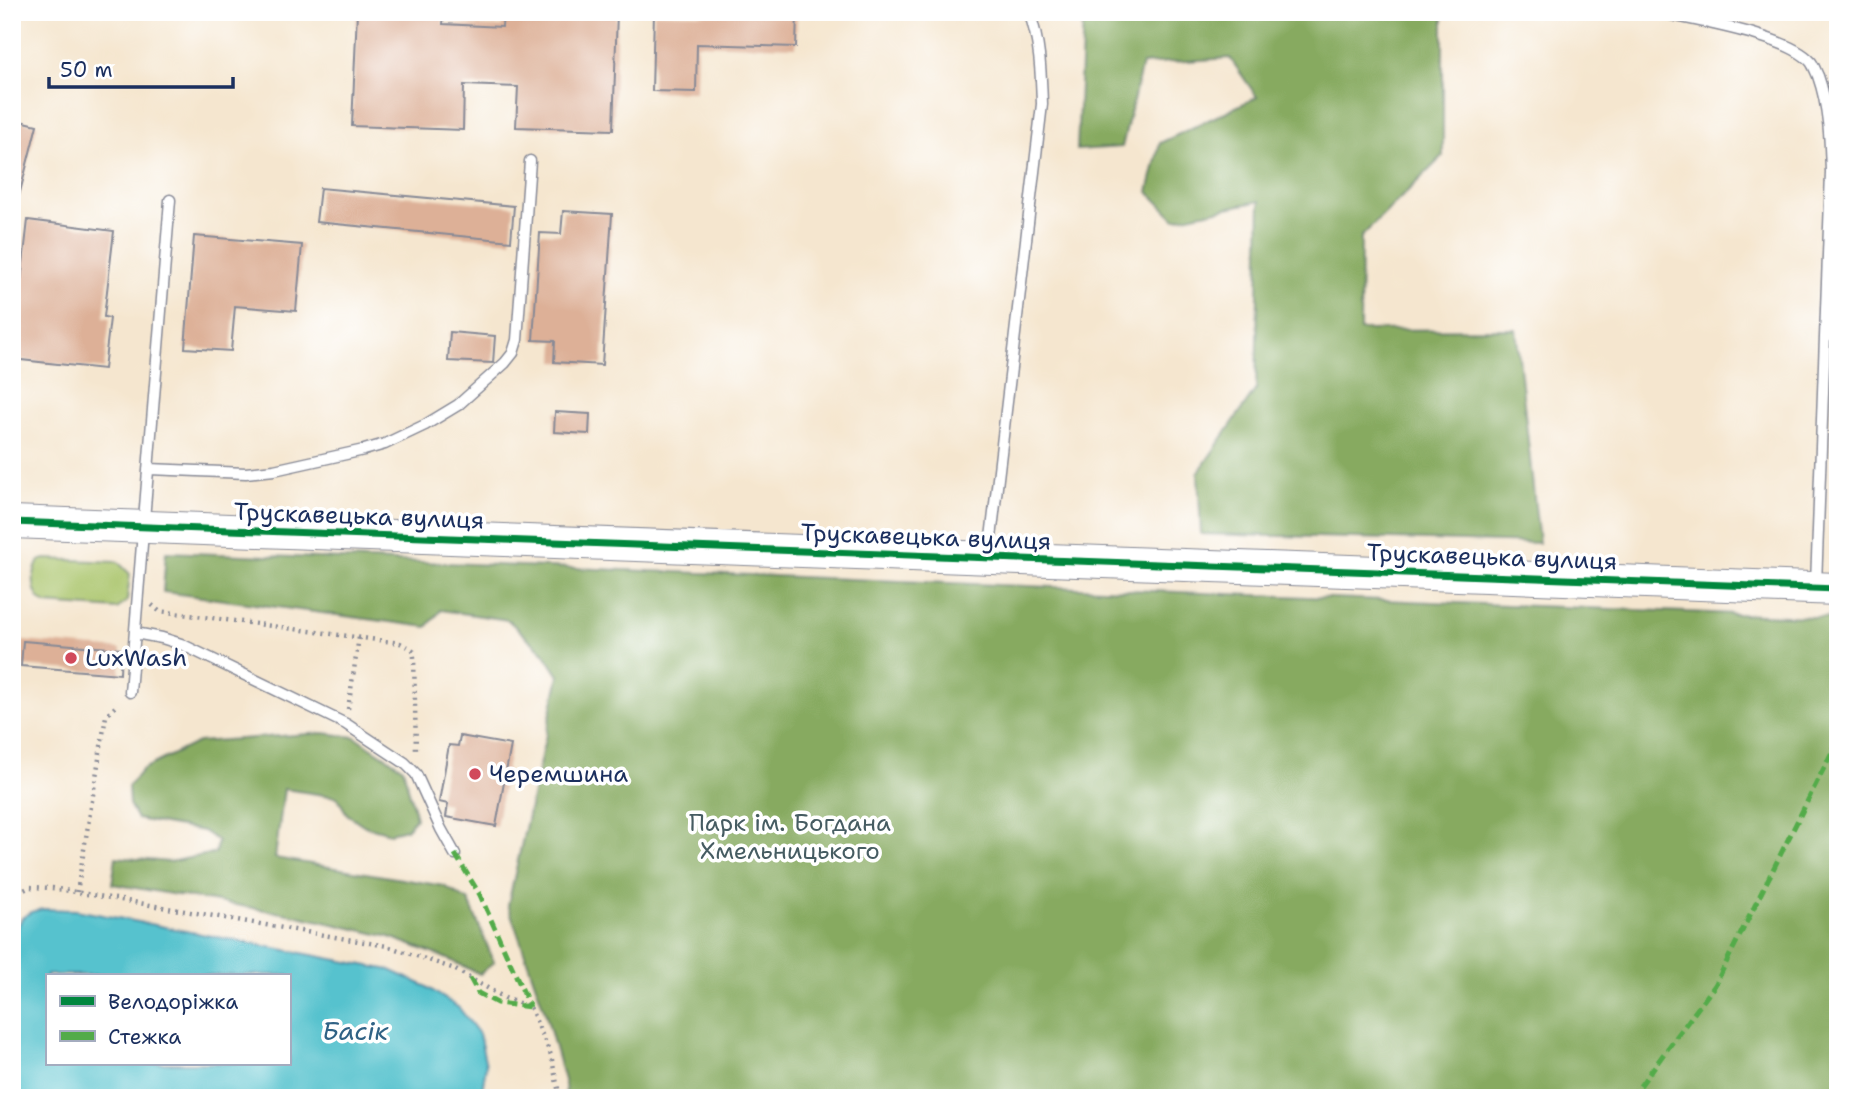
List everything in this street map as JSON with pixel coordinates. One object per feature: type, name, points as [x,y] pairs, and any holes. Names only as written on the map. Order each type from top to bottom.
[{"type":"main road","name":"Трускавецька вулиця","points":[[12,522],[1827,588]]},
{"type":"lane","points":[[989,558],[1042,104],[1040,62],[1029,12]]},
{"type":"lane","points":[[1658,12],[1788,46],[1812,63],[1824,95],[1831,172],[1827,588]]},
{"type":"lane","points":[[149,469],[246,473],[287,467],[385,444],[458,405],[505,363],[513,353],[517,340],[530,161]]},
{"type":"lane","points":[[130,692],[170,200]]},
{"type":"lane","points":[[135,633],[181,644],[346,724],[405,763],[416,774],[455,854]]},
{"type":"path","points":[[140,572],[150,603],[159,611],[400,643],[413,650],[416,774]]},
{"type":"path","points":[[346,724],[359,637]]},
{"type":"path","points":[[78,892],[106,716],[130,692]]},
{"type":"path","points":[[12,895],[30,887],[78,892],[387,946],[452,968],[505,998],[530,1007],[551,1055],[560,1098]]},
{"type":"green space","points":[[1129,12],[1443,12],[1443,156],[1361,237],[1360,330],[1516,329],[1539,543],[1201,534],[1198,473],[1256,389],[1260,201],[1175,219],[1148,192],[1160,143],[1257,97],[1230,58],[1142,64],[1122,147],[1077,150],[1083,19],[1126,18]]},
{"type":"green space","name":"Парк ім. Богдана Хмельницького","points":[[166,552],[1838,618],[1838,1098],[566,1098],[565,1084],[546,1015],[508,905],[559,676],[544,653],[508,620],[441,610],[427,627],[163,592]]},
{"type":"green space","points":[[39,561],[118,562],[130,574],[127,601],[117,609],[46,604],[37,596],[34,584],[36,566]]},
{"type":"green space","points":[[323,733],[355,737],[403,768],[416,818],[406,829],[390,833],[365,826],[347,814],[337,797],[284,789],[275,858],[444,886],[469,901],[494,962],[480,974],[390,937],[294,915],[112,884],[116,857],[169,862],[215,853],[218,841],[203,831],[137,819],[129,804],[128,786],[143,769],[198,742]]},
{"type":"water","name":"Басік","points":[[42,909],[76,910],[390,970],[425,986],[459,1008],[479,1034],[486,1065],[481,1098],[12,1098],[12,951],[22,918]]},
{"type":"building","points":[[357,12],[444,12],[443,24],[502,27],[503,12],[617,12],[613,130],[516,127],[518,87],[464,85],[463,130],[352,126]]},
{"type":"building","points":[[730,12],[797,12],[796,47],[697,44],[696,92],[652,91],[654,13],[730,15]]},
{"type":"building","points":[[12,119],[37,125],[19,196],[12,195]]},
{"type":"building","points":[[320,188],[514,206],[511,241],[316,222]]},
{"type":"building","points":[[563,211],[612,214],[602,365],[554,362],[555,341],[533,340],[540,233],[561,234]]},
{"type":"building","points":[[28,220],[114,231],[104,317],[110,318],[104,369],[12,359],[12,307],[18,307]]},
{"type":"building","points":[[194,236],[302,245],[296,311],[235,306],[231,351],[185,348]]},
{"type":"building","points":[[450,332],[495,336],[493,363],[448,361]]},
{"type":"building","points":[[555,412],[590,414],[589,434],[554,432]]},
{"type":"building","name":"LuxWash","points":[[23,641],[121,649],[120,674],[21,666]]},
{"type":"building","name":"Черемшина","points":[[460,736],[511,745],[496,826],[446,817],[448,804],[439,802],[449,745],[458,746]]},
{"type":"marked path","points":[[1631,1098],[1715,985],[1838,740]]},
{"type":"marked path","points":[[455,854],[480,895],[530,1007]]},
{"type":"marked path","points":[[470,978],[478,993],[497,1003],[530,1007]]},
{"type":"cycle path","points":[[12,522],[1838,589]]},
{"type":"place","name":"LuxWash","points":[[71,658]]},
{"type":"place","name":"Черемшина","points":[[475,774]]}]
